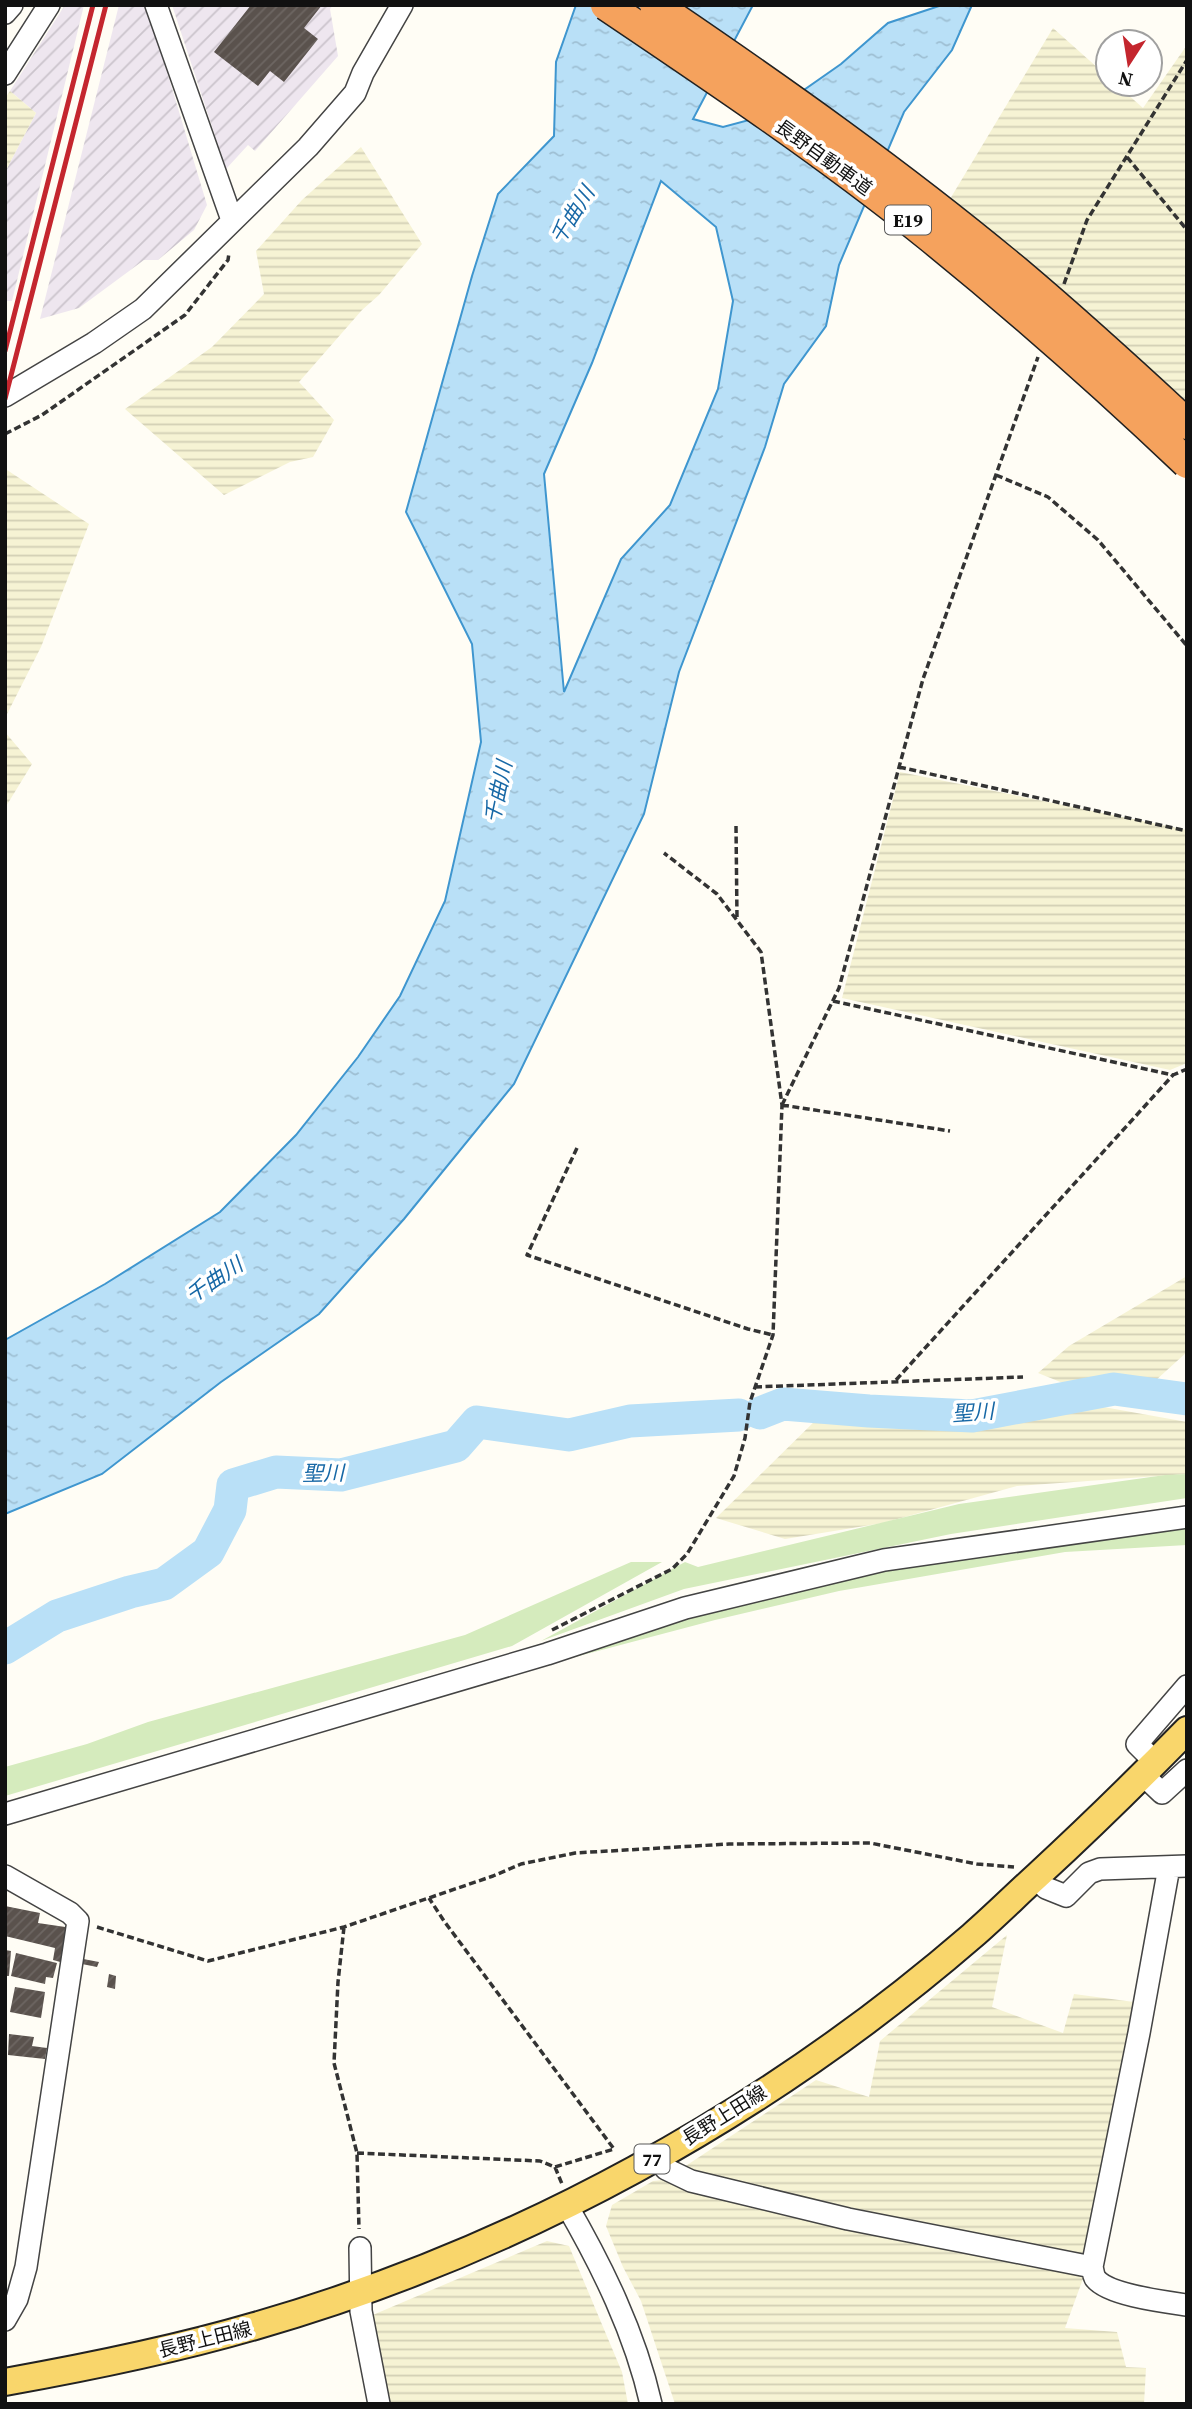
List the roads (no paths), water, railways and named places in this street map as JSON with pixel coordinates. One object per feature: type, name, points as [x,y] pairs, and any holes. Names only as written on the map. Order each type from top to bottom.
[{"type":"highway","name":"長野自動車道","points":[[606,5],[768,116],[928,235],[1090,373],[1187,463]]},
{"type":"highway","name":"長野自動車道","points":[[655,5],[784,94],[944,214],[1018,273],[1187,424]]},
{"type":"main road","name":"長野上田線","points":[[5,2382],[188,2344],[256,2326],[360,2292],[426,2267],[566,2204],[656,2157],[751,2100],[885,2006],[974,1935],[1187,1730]]},
{"type":"street","points":[[5,13],[12,5]]},
{"type":"street","points":[[5,74],[49,5]]},
{"type":"street","points":[[156,5],[232,220]]},
{"type":"street","points":[[5,396],[143,309],[309,147],[355,93],[363,73],[402,5]]},
{"type":"street","points":[[5,1814],[547,1654],[685,1608],[884,1560],[1187,1517]]},
{"type":"street","points":[[1187,1686],[1137,1744],[1162,1793],[1187,1770]]},
{"type":"street","points":[[1035,1877],[1046,1888],[1066,1896],[1089,1873],[1100,1869],[1178,1867],[1139,2033],[1092,2267],[1096,2279],[1113,2290],[1146,2299],[1187,2305]]},
{"type":"street","points":[[5,1876],[70,1913],[78,1921],[26,2267],[18,2299],[5,2320]]},
{"type":"street","points":[[656,2157],[666,2169],[691,2181],[848,2219],[1092,2267]]},
{"type":"street","points":[[566,2204],[617,2303],[641,2367],[651,2404]]},
{"type":"street","points":[[360,2248],[361,2311],[379,2404]]},
{"type":"water","name":"千曲川","points":[[576,5],[753,5],[693,119],[723,127],[768,115],[841,64],[888,23],[942,5],[972,5],[952,50],[904,112],[839,265],[826,326],[784,384],[765,447],[679,672],[644,814],[514,1084],[404,1219],[319,1314],[221,1382],[102,1474],[5,1514],[5,1340],[105,1284],[220,1212],[296,1135],[358,1057],[400,996],[445,901],[481,742],[472,644],[406,512],[472,276],[498,194],[554,136],[556,62]],"holes":[[[661,181],[716,227],[733,301],[718,389],[670,505],[621,559],[564,692],[544,474],[592,363]]]},
{"type":"waterway","name":"聖川","points":[[760,1413],[783,1404],[972,1416],[1114,1389],[1187,1399]]},
{"type":"waterway","name":"聖川","points":[[5,1648],[57,1616],[164,1584],[208,1552],[230,1510],[233,1485],[276,1472],[341,1475],[456,1446],[477,1422],[569,1435],[630,1421],[739,1415]]},
{"type":"railway","points":[[5,351],[93,5]]},
{"type":"railway","points":[[5,399],[106,5]]}]
